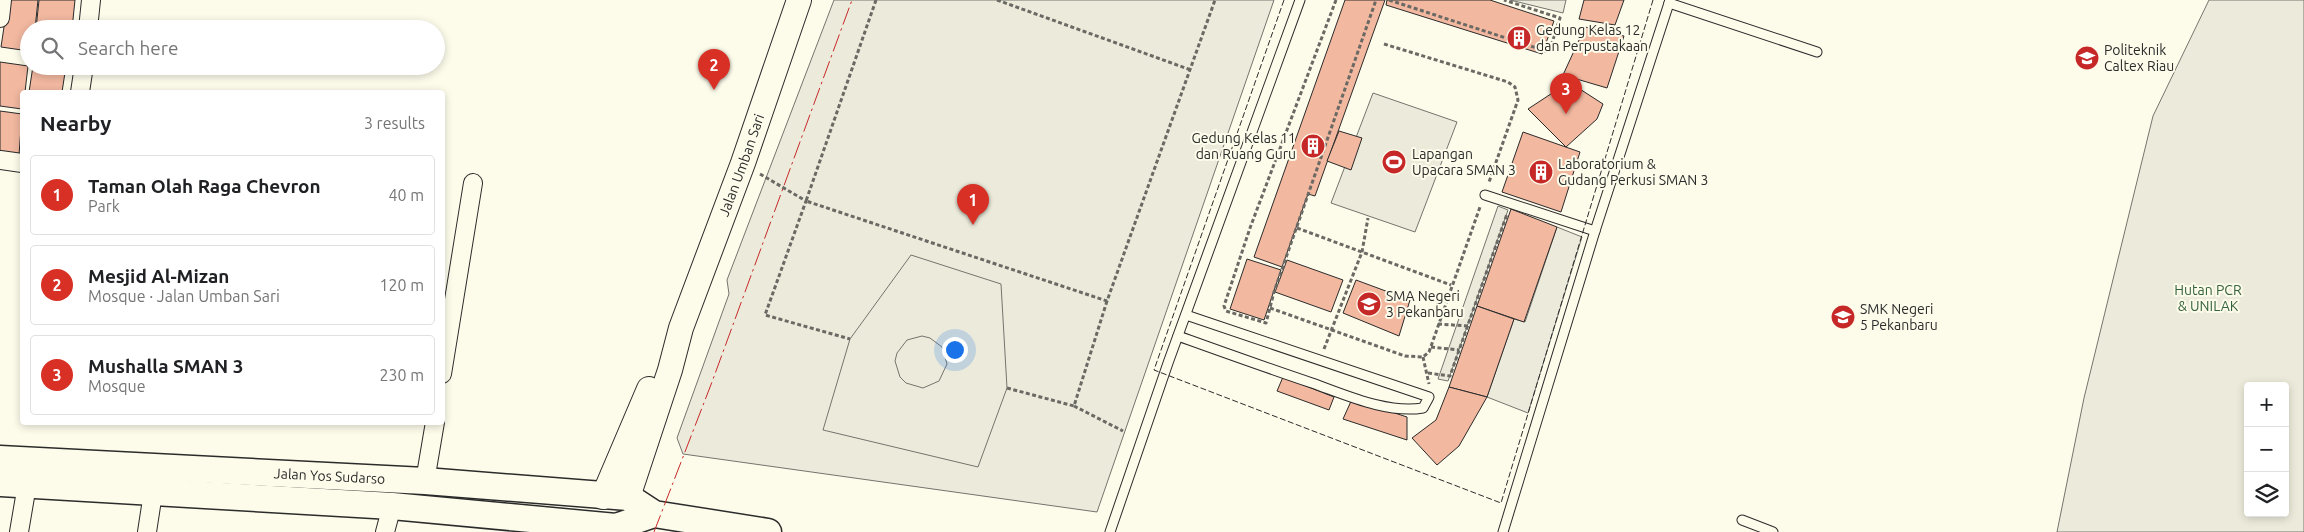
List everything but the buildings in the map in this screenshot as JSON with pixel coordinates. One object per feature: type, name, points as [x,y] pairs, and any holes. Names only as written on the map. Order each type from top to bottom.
[{"type":"main road","name":"Jalan Umban Sari","points":[[615,497],[659,365],[681,328],[743,163],[799,0]]},
{"type":"main road","name":"Jalan Yos Sudarso","points":[[0,459],[64,475],[153,493],[392,506],[603,529],[654,514]]},
{"type":"main road","name":"Jalan Yos Sudarso","points":[[0,483],[27,485],[64,475],[425,480],[615,497],[654,514],[768,532]]},
{"type":"main road","points":[[603,529],[615,497]]},
{"type":"street","points":[[0,18],[2,0]]},
{"type":"street","points":[[89,20],[92,0]]},
{"type":"street","points":[[80,90],[83,75]]},
{"type":"street","points":[[0,160],[20,163]]},
{"type":"street","points":[[445,355],[473,182]]},
{"type":"street","points":[[425,480],[434,425]]},
{"type":"street","points":[[20,532],[27,485]]},
{"type":"street","points":[[147,532],[153,493]]},
{"type":"street","points":[[384,532],[392,506]]},
{"type":"lane","points":[[1110,532],[1178,336],[1300,0]]},
{"type":"lane","points":[[1503,532],[1595,231],[1669,2],[1817,52]]},
{"type":"lane","points":[[1485,195],[1595,231]]},
{"type":"lane","points":[[1178,336],[1296,378],[1380,405],[1418,409],[1423,408],[1428,397],[1186,315]]},
{"type":"lane","points":[[1742,520],[1773,532]]},
{"type":"path","points":[[850,339],[765,315],[876,0]]},
{"type":"path","points":[[997,0],[1190,70]]},
{"type":"path","points":[[1074,406],[1107,301],[1215,0]]},
{"type":"path","points":[[1336,0],[1250,228],[1224,306],[1226,311],[1266,323],[1376,0]]},
{"type":"path","points":[[1389,0],[1548,52],[1560,18],[1504,0]]},
{"type":"path","points":[[1270,308],[1405,356],[1423,357],[1429,352],[1451,285],[1518,100],[1515,87],[1508,82],[1384,44]]},
{"type":"path","points":[[743,163],[806,201],[1107,301]]},
{"type":"path","points":[[1428,373],[1450,376],[1511,204]]},
{"type":"path","points":[[1320,359],[1362,252],[1368,218]]},
{"type":"path","points":[[1297,228],[1451,285]]},
{"type":"path","points":[[1438,324],[1468,326]]},
{"type":"path","points":[[1431,347],[1459,350]]},
{"type":"path","points":[[1423,357],[1430,386],[1428,397]]},
{"type":"path","points":[[1007,388],[1074,406],[1123,430]]},
{"type":"green space","points":[[834,0],[1274,0],[1097,512],[683,454],[677,438],[729,294],[727,280]]},
{"type":"green space","points":[[1510,0],[1566,0],[1563,13]]},
{"type":"green space","name":"Hutan PCR & UNILAK","points":[[2209,0],[2304,0],[2304,532],[2057,532],[2084,398],[2153,116]]},
{"type":"green space","name":"Lapangan Upacara SMAN 3","points":[[1373,93],[1457,122],[1415,232],[1331,203]]},
{"type":"green space","points":[[1498,206],[1508,210],[1448,381],[1438,379]]},
{"type":"green space","points":[[1557,227],[1582,237],[1528,413],[1487,397],[1514,319],[1525,322]]},
{"type":"shaded area","points":[[911,255],[1001,284],[1007,388],[978,467],[823,430],[850,339]],"holes":[[[922,336],[930,338],[942,347],[947,364],[939,381],[923,388],[906,383],[900,377],[895,361],[897,353],[907,340]]]},
{"type":"fence","points":[[1284,0],[1154,370],[1501,503],[1653,0]]},
{"type":"power","points":[[654,532],[712,382],[852,0]]},
{"type":"place","name":"Gedung Kelas 12 dan Perpustakaan","points":[[1519,38]]},
{"type":"place","name":"Politeknik Caltex Riau","points":[[2087,58]]},
{"type":"place","name":"Mesjid Al-Mizan","points":[[714,90]]},
{"type":"place","name":"Mushalla SMAN 3","points":[[1566,114]]},
{"type":"place","name":"Gedung Kelas 11 dan Ruang Guru","points":[[1313,146]]},
{"type":"place","name":"Lapangan Upacara SMAN 3","points":[[1394,162]]},
{"type":"place","name":"Laboratorium & Gudang Perkusi SMAN 3","points":[[1541,172]]},
{"type":"place","name":"Taman Olah Raga Chevron","points":[[973,225]]},
{"type":"place","name":"SMA Negeri 3 Pekanbaru","points":[[1369,304]]},
{"type":"place","name":"SMK Negeri 5 Pekanbaru","points":[[1843,317]]}]
